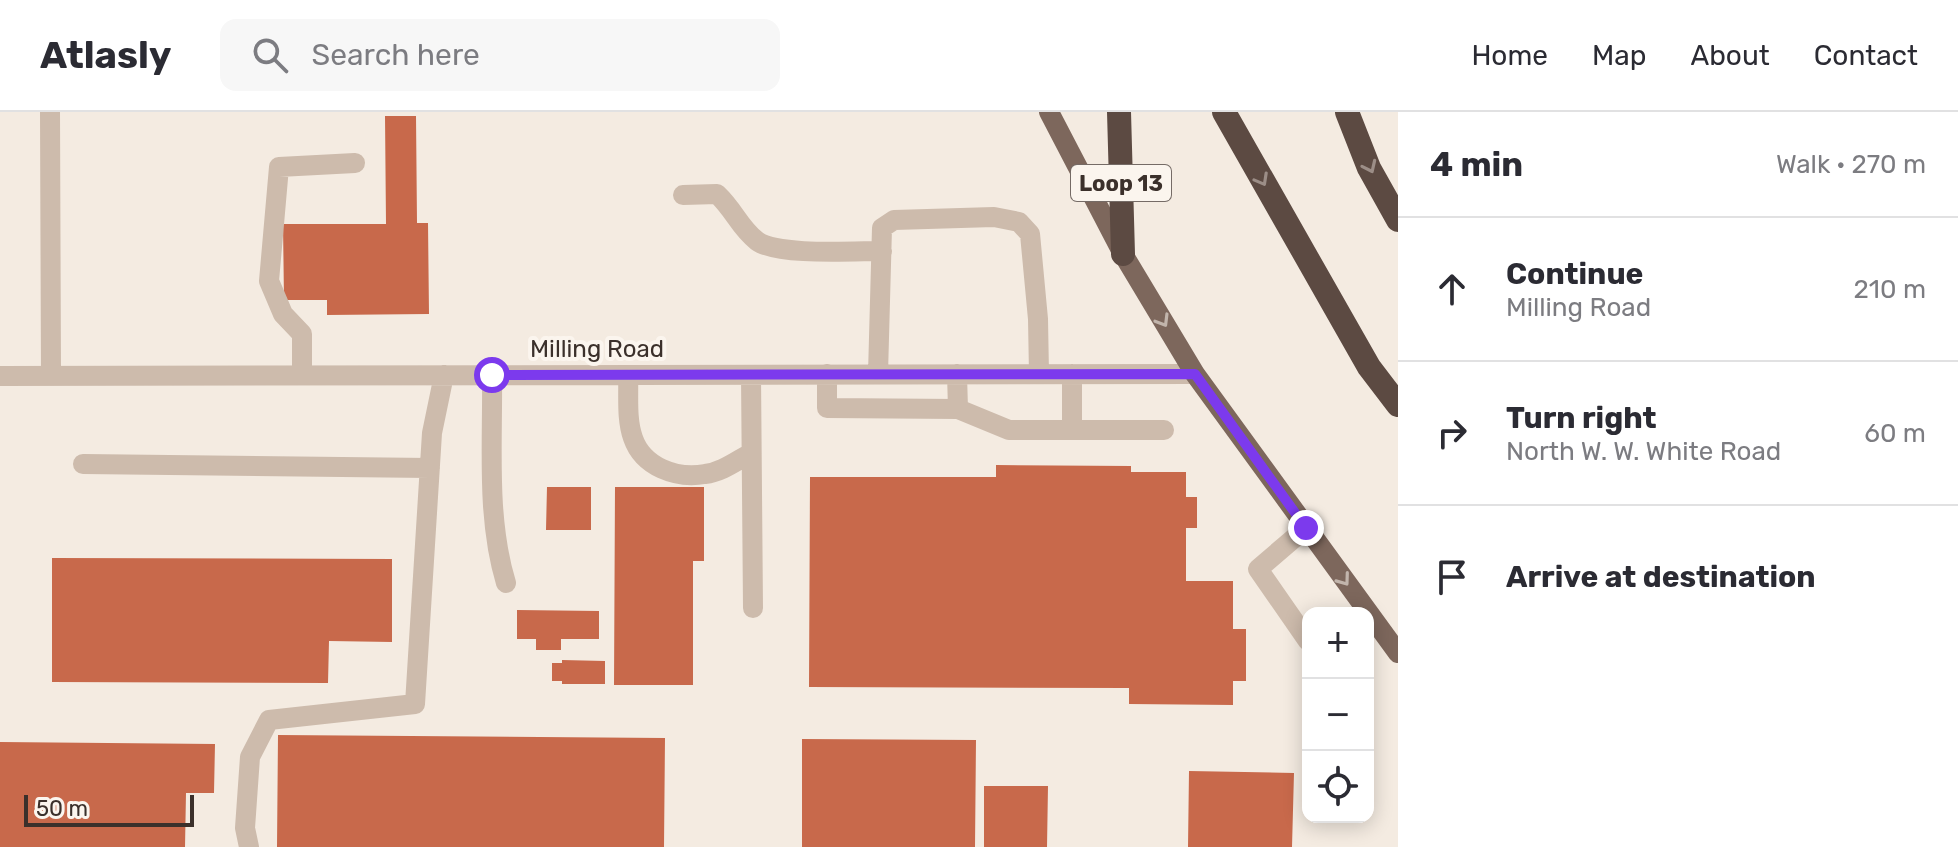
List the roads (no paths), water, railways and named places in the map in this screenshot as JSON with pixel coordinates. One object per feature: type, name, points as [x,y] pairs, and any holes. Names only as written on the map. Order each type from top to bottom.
[{"type":"highway","name":"Loop 13","points":[[1119,112],[1123,254]]},
{"type":"highway","points":[[1224,112],[1369,367],[1398,405]]},
{"type":"highway","points":[[1347,112],[1369,168],[1398,220]]},
{"type":"main road","points":[[1049,112],[1123,254]]},
{"type":"main road","name":"Loop 13","points":[[1123,254],[1195,374],[1306,528],[1375,635],[1398,653]]},
{"type":"street","points":[[50,112],[51,376]]},
{"type":"street","points":[[302,375],[302,334],[283,314],[269,281],[279,167],[355,163]]},
{"type":"street","points":[[683,195],[717,194],[733,209],[743,229],[761,244],[789,250],[882,251]]},
{"type":"street","points":[[878,374],[882,228],[894,220],[994,217],[1019,222],[1030,234],[1038,319],[1039,374]]},
{"type":"street","points":[[827,374],[827,408],[958,409],[1009,430],[1164,430]]},
{"type":"street","points":[[957,374],[958,409]]},
{"type":"street","points":[[1072,374],[1072,430]]},
{"type":"street","name":"Milling Road","points":[[0,376],[1195,374]]},
{"type":"street","points":[[249,847],[245,828],[250,757],[269,720],[415,704],[432,433],[444,375]]},
{"type":"street","points":[[492,375],[492,486],[496,550],[506,583]]},
{"type":"street","points":[[628,375],[632,435],[637,447],[657,467],[686,476],[706,474],[725,468],[751,453]]},
{"type":"street","points":[[751,375],[753,608]]},
{"type":"street","points":[[83,464],[430,468]]},
{"type":"street","points":[[1302,632],[1258,569],[1306,528]]}]
